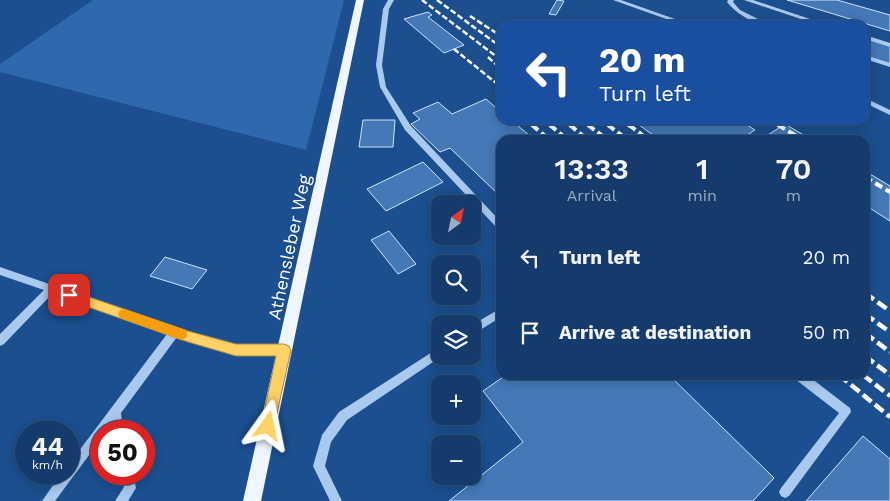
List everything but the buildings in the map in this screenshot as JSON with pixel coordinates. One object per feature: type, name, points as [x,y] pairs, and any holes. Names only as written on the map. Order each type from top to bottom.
[{"type":"main road","name":"Athensleber Weg","points":[[252,501],[360,0]]},
{"type":"lane","points":[[392,0],[386,9],[379,65],[383,87],[408,128],[496,222]]},
{"type":"lane","points":[[616,0],[674,20]]},
{"type":"lane","points":[[730,0],[738,11],[757,20]]},
{"type":"lane","points":[[747,0],[809,20]]},
{"type":"lane","points":[[870,39],[890,45]]},
{"type":"lane","points":[[870,59],[890,65]]},
{"type":"lane","points":[[870,103],[890,113]]},
{"type":"lane","points":[[0,271],[175,332],[236,350],[284,350]]},
{"type":"lane","points":[[0,341],[51,289]]},
{"type":"lane","points":[[481,325],[496,315]]},
{"type":"lane","points":[[48,501],[175,332]]},
{"type":"lane","points":[[336,501],[319,466],[326,439],[343,416],[431,358]]},
{"type":"lane","points":[[785,492],[846,412],[805,380]]},
{"type":"lane","points":[[115,412],[116,420]]},
{"type":"lane","points":[[120,501],[130,488],[129,485]]},
{"type":"shaded area","points":[[93,0],[344,0],[306,150],[0,72],[0,64]]},
{"type":"railway","points":[[422,0],[496,56]]},
{"type":"railway","points":[[437,0],[496,43]]},
{"type":"railway","points":[[470,16],[496,33]]},
{"type":"railway","points":[[454,49],[496,83]]},
{"type":"railway","points":[[488,57],[496,64]]},
{"type":"railway","points":[[532,125],[544,135]]},
{"type":"railway","points":[[550,125],[562,135]]},
{"type":"railway","points":[[570,125],[582,135]]},
{"type":"railway","points":[[588,125],[601,135]]},
{"type":"railway","points":[[608,125],[621,135]]},
{"type":"railway","points":[[629,125],[642,135]]},
{"type":"railway","points":[[778,125],[795,135]]},
{"type":"railway","points":[[870,180],[890,192]]},
{"type":"railway","points":[[870,297],[890,311]]},
{"type":"railway","points":[[870,318],[890,332]]},
{"type":"railway","points":[[870,337],[890,352]]},
{"type":"railway","points":[[870,360],[890,375]]},
{"type":"railway","points":[[845,380],[890,417]]},
{"type":"railway","points":[[869,380],[890,396]]},
{"type":"slow traffic","points":[[124,314],[181,334]]},
{"type":"route","points":[[69,295],[188,337],[236,350],[284,350],[268,426]]}]
